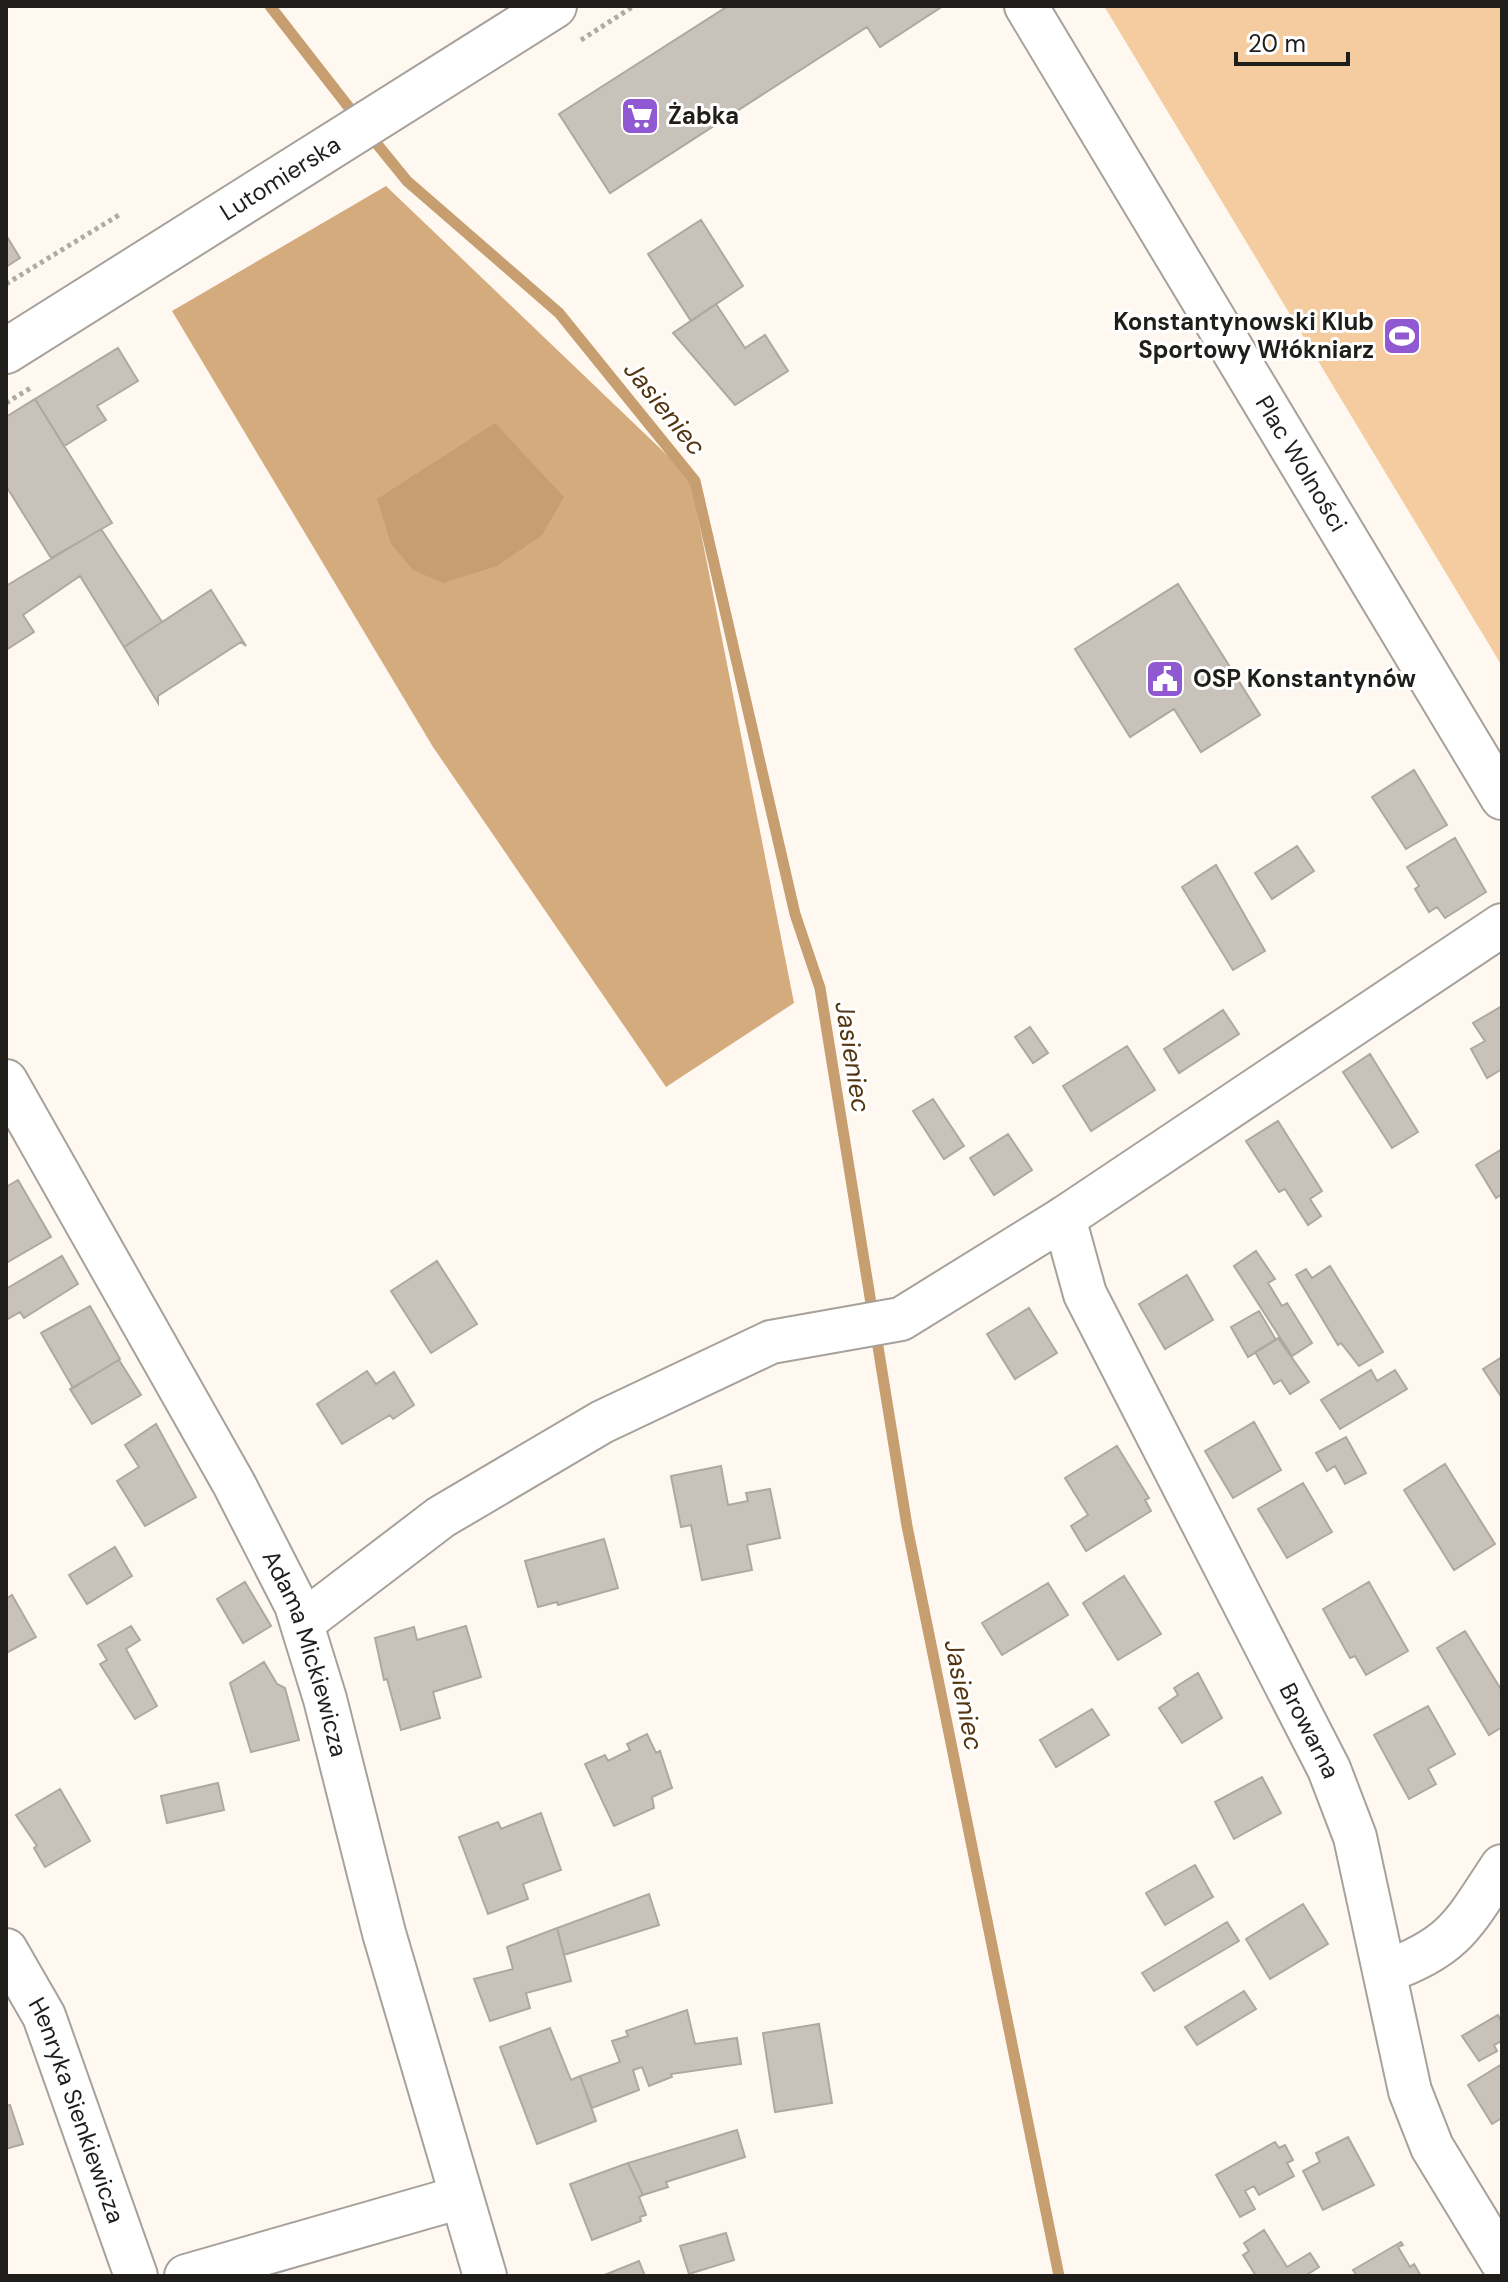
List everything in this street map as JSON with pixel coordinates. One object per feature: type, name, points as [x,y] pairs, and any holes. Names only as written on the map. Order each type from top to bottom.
[{"type":"main road","name":"Lutomierska","points":[[6,351],[554,6]]},
{"type":"street","name":"Plac Wolności","points":[[1026,6],[1502,798]]},
{"type":"street","points":[[302,1623],[441,1517],[602,1422],[771,1342],[901,1319],[1064,1218],[1502,925]]},
{"type":"street","name":"Adama Mickiewicza","points":[[6,1081],[234,1484],[288,1587],[325,1699],[384,1933],[485,2276]]},
{"type":"street","name":"Browarna","points":[[1064,1218],[1085,1294],[1329,1769],[1355,1837],[1387,1971],[1410,2091],[1432,2147],[1502,2262]]},
{"type":"street","points":[[1387,1971],[1423,1958],[1458,1932],[1502,1866]]},
{"type":"street","name":"Henryka Sienkiewicza","points":[[6,1950],[44,2016],[136,2276]]},
{"type":"street","points":[[186,2276],[461,2197]]},
{"type":"path","points":[[6,284],[119,215]]},
{"type":"shaded area","name":"Konstantynowski Klub Sportowy Włókniarz","points":[[1104,6],[1502,6],[1502,666]]},
{"type":"shaded area","points":[[386,186],[690,477],[794,1003],[666,1087],[433,747],[172,311]]},
{"type":"shaded area","points":[[495,423],[564,497],[542,535],[497,566],[443,583],[413,570],[391,544],[377,499]]},
{"type":"building","points":[[728,6],[943,6],[880,47],[867,27],[610,193],[559,114]]},
{"type":"building","points":[[701,220],[743,286],[691,321],[648,254]]},
{"type":"building","points":[[6,235],[20,258],[6,267]]},
{"type":"building","points":[[716,304],[745,348],[765,335],[788,371],[735,405],[673,333]]},
{"type":"building","points":[[118,348],[138,381],[97,406],[106,420],[64,446],[35,399]]},
{"type":"building","points":[[35,399],[112,523],[51,558],[6,486],[6,417]]},
{"type":"building","points":[[101,529],[162,622],[124,647],[80,576],[23,615],[34,632],[6,650],[6,586]]},
{"type":"building","name":"OSP Konstantynów","points":[[1178,584],[1260,715],[1201,752],[1174,709],[1130,737],[1075,649]]},
{"type":"building","points":[[211,590],[246,646],[241,642],[158,696],[158,703],[124,647]]},
{"type":"building","points":[[1414,770],[1447,825],[1406,849],[1372,797]]},
{"type":"building","points":[[1455,838],[1486,892],[1445,918],[1437,907],[1429,912],[1415,889],[1419,886],[1407,867]]},
{"type":"building","points":[[1297,846],[1314,871],[1272,899],[1255,873]]},
{"type":"building","points":[[1216,865],[1265,951],[1233,970],[1182,887]]},
{"type":"building","points":[[1502,1006],[1502,1069],[1487,1078],[1471,1049],[1485,1041],[1473,1023]]},
{"type":"building","points":[[1223,1010],[1239,1034],[1179,1073],[1164,1049]]},
{"type":"building","points":[[1030,1027],[1048,1053],[1033,1063],[1015,1037]]},
{"type":"building","points":[[1127,1046],[1155,1090],[1091,1131],[1063,1086]]},
{"type":"building","points":[[1370,1054],[1418,1132],[1392,1148],[1343,1072]]},
{"type":"building","points":[[933,1099],[964,1146],[944,1159],[913,1111]]},
{"type":"building","points":[[1278,1121],[1322,1191],[1310,1199],[1321,1216],[1308,1225],[1285,1189],[1279,1192],[1246,1141]]},
{"type":"building","points":[[1008,1134],[1032,1170],[994,1195],[970,1158]]},
{"type":"building","points":[[1502,1149],[1502,1194],[1496,1198],[1476,1165]]},
{"type":"building","points":[[18,1180],[51,1237],[6,1263],[6,1187]]},
{"type":"building","points":[[1256,1251],[1275,1279],[1268,1283],[1282,1306],[1287,1303],[1312,1343],[1292,1356],[1234,1266]]},
{"type":"building","points":[[62,1256],[78,1284],[24,1318],[20,1312],[6,1320],[6,1289]]},
{"type":"building","points":[[437,1261],[477,1324],[431,1353],[391,1291]]},
{"type":"building","points":[[1330,1266],[1383,1352],[1359,1366],[1341,1343],[1338,1345],[1296,1275],[1306,1269],[1312,1278]]},
{"type":"building","points":[[1187,1275],[1213,1320],[1165,1349],[1139,1304]]},
{"type":"building","points":[[90,1306],[120,1359],[73,1388],[41,1333]]},
{"type":"building","points":[[1029,1308],[1057,1353],[1015,1379],[987,1334]]},
{"type":"building","points":[[1259,1311],[1276,1340],[1248,1357],[1231,1327]]},
{"type":"building","points":[[1278,1338],[1309,1382],[1290,1394],[1281,1380],[1274,1384],[1255,1352]]},
{"type":"building","points":[[1502,1357],[1502,1398],[1483,1369]]},
{"type":"building","points":[[119,1360],[141,1395],[92,1424],[70,1389]]},
{"type":"building","points":[[1371,1370],[1377,1381],[1395,1370],[1407,1389],[1340,1429],[1321,1400]]},
{"type":"building","points":[[367,1371],[376,1384],[394,1372],[414,1405],[393,1419],[390,1415],[342,1444],[317,1404]]},
{"type":"building","points":[[1254,1422],[1281,1470],[1233,1498],[1205,1451]]},
{"type":"building","points":[[156,1424],[196,1497],[145,1526],[117,1481],[139,1467],[125,1445]]},
{"type":"building","points":[[1346,1437],[1366,1473],[1345,1484],[1335,1466],[1327,1471],[1316,1453]]},
{"type":"building","points":[[1117,1446],[1149,1498],[1145,1500],[1151,1511],[1086,1551],[1071,1526],[1088,1515],[1065,1478]]},
{"type":"building","points":[[1445,1464],[1495,1544],[1454,1570],[1404,1490]]},
{"type":"building","points":[[721,1466],[728,1505],[748,1501],[746,1493],[770,1489],[780,1538],[747,1545],[752,1570],[702,1580],[691,1525],[681,1527],[671,1476]]},
{"type":"building","points":[[1303,1483],[1332,1532],[1287,1558],[1258,1509]]},
{"type":"building","points":[[604,1539],[618,1588],[558,1605],[557,1602],[538,1607],[525,1561]]},
{"type":"building","points":[[115,1547],[132,1576],[87,1604],[69,1575]]},
{"type":"building","points":[[1124,1576],[1161,1634],[1118,1660],[1083,1603]]},
{"type":"building","points":[[245,1582],[271,1626],[243,1643],[217,1599]]},
{"type":"building","points":[[1369,1582],[1408,1651],[1366,1675],[1355,1656],[1350,1658],[1323,1609]]},
{"type":"building","points":[[1048,1583],[1068,1615],[1002,1655],[982,1623]]},
{"type":"building","points":[[12,1595],[36,1637],[6,1653],[6,1599]]},
{"type":"building","points":[[131,1626],[140,1640],[126,1649],[157,1706],[135,1719],[100,1664],[107,1660],[98,1645]]},
{"type":"building","points":[[466,1626],[481,1677],[433,1692],[440,1718],[401,1730],[387,1679],[384,1680],[375,1638],[414,1627],[417,1640]]},
{"type":"building","points":[[1465,1631],[1502,1691],[1502,1727],[1489,1735],[1437,1648]]},
{"type":"building","points":[[264,1662],[277,1684],[285,1688],[299,1740],[251,1752],[230,1683]]},
{"type":"building","points":[[1198,1673],[1222,1718],[1182,1743],[1159,1708],[1178,1695],[1174,1688]]},
{"type":"building","points":[[1428,1706],[1455,1754],[1428,1769],[1436,1784],[1409,1799],[1374,1735]]},
{"type":"building","points":[[1092,1709],[1109,1735],[1056,1767],[1040,1740]]},
{"type":"building","points":[[647,1734],[656,1753],[660,1751],[672,1788],[652,1797],[654,1808],[614,1826],[585,1764],[605,1755],[608,1761],[630,1750],[627,1744]]},
{"type":"building","points":[[1262,1777],[1281,1813],[1234,1839],[1215,1802]]},
{"type":"building","points":[[218,1783],[224,1810],[167,1823],[161,1796]]},
{"type":"building","points":[[60,1789],[90,1841],[45,1867],[34,1848],[37,1846],[16,1815]]},
{"type":"building","points":[[541,1813],[561,1870],[523,1884],[528,1899],[488,1914],[459,1837],[498,1822],[501,1829]]},
{"type":"building","points":[[1195,1865],[1213,1897],[1165,1925],[1146,1893]]},
{"type":"building","points":[[649,1894],[659,1925],[564,1955],[557,1928]]},
{"type":"building","points":[[1303,1904],[1328,1944],[1270,1979],[1246,1939]]},
{"type":"building","points":[[1227,1922],[1239,1941],[1154,1991],[1142,1973]]},
{"type":"building","points":[[557,1928],[571,1981],[526,1993],[530,2008],[490,2021],[474,1979],[513,1969],[507,1947]]},
{"type":"building","points":[[1244,1991],[1256,2009],[1197,2045],[1185,2027]]},
{"type":"building","points":[[687,2010],[695,2044],[737,2038],[741,2064],[671,2074],[672,2077],[649,2086],[642,2067],[633,2070],[639,2090],[592,2108],[580,2076],[620,2062],[612,2041],[628,2036],[626,2031]]},
{"type":"building","points":[[1498,2015],[1502,2023],[1502,2041],[1494,2045],[1497,2051],[1479,2061],[1462,2036]]},
{"type":"building","points":[[819,2024],[832,2103],[775,2112],[763,2033]]},
{"type":"building","points":[[550,2028],[571,2080],[580,2076],[596,2121],[537,2144],[500,2047]]},
{"type":"building","points":[[1502,2064],[1502,2118],[1492,2124],[1468,2085]]},
{"type":"building","points":[[10,2105],[23,2144],[6,2149],[6,2106]]},
{"type":"building","points":[[737,2130],[745,2157],[666,2182],[668,2187],[643,2195],[628,2163]]},
{"type":"building","points":[[1348,2137],[1374,2185],[1323,2210],[1303,2171],[1320,2162],[1316,2153]]},
{"type":"building","points":[[1275,2142],[1279,2148],[1285,2145],[1293,2160],[1287,2163],[1294,2176],[1259,2195],[1254,2186],[1245,2191],[1255,2209],[1240,2217],[1216,2175]]},
{"type":"building","points":[[628,2163],[643,2195],[639,2197],[646,2215],[640,2217],[641,2221],[592,2240],[570,2184]]},
{"type":"building","points":[[1264,2230],[1287,2267],[1310,2253],[1319,2267],[1305,2276],[1256,2276],[1243,2255],[1249,2251],[1244,2243]]},
{"type":"building","points":[[726,2233],[734,2260],[689,2274],[680,2246]]},
{"type":"building","points":[[1401,2242],[1403,2245],[1398,2247],[1410,2267],[1414,2264],[1421,2276],[1357,2276],[1353,2270]]},
{"type":"building","points":[[639,2261],[645,2276],[602,2276]]},
{"type":"waterway","name":"Jasieniec","points":[[270,6],[358,119]]},
{"type":"waterway","name":"Jasieniec","points":[[368,133],[407,181],[559,313],[695,481],[795,914],[820,988],[907,1526],[1059,2276]]},
{"type":"place","name":"Żabka","points":[[640,116]]},
{"type":"place","name":"Konstantynowski Klub Sportowy Włókniarz","points":[[1402,336]]},
{"type":"place","name":"OSP Konstantynów","points":[[1165,679]]}]
